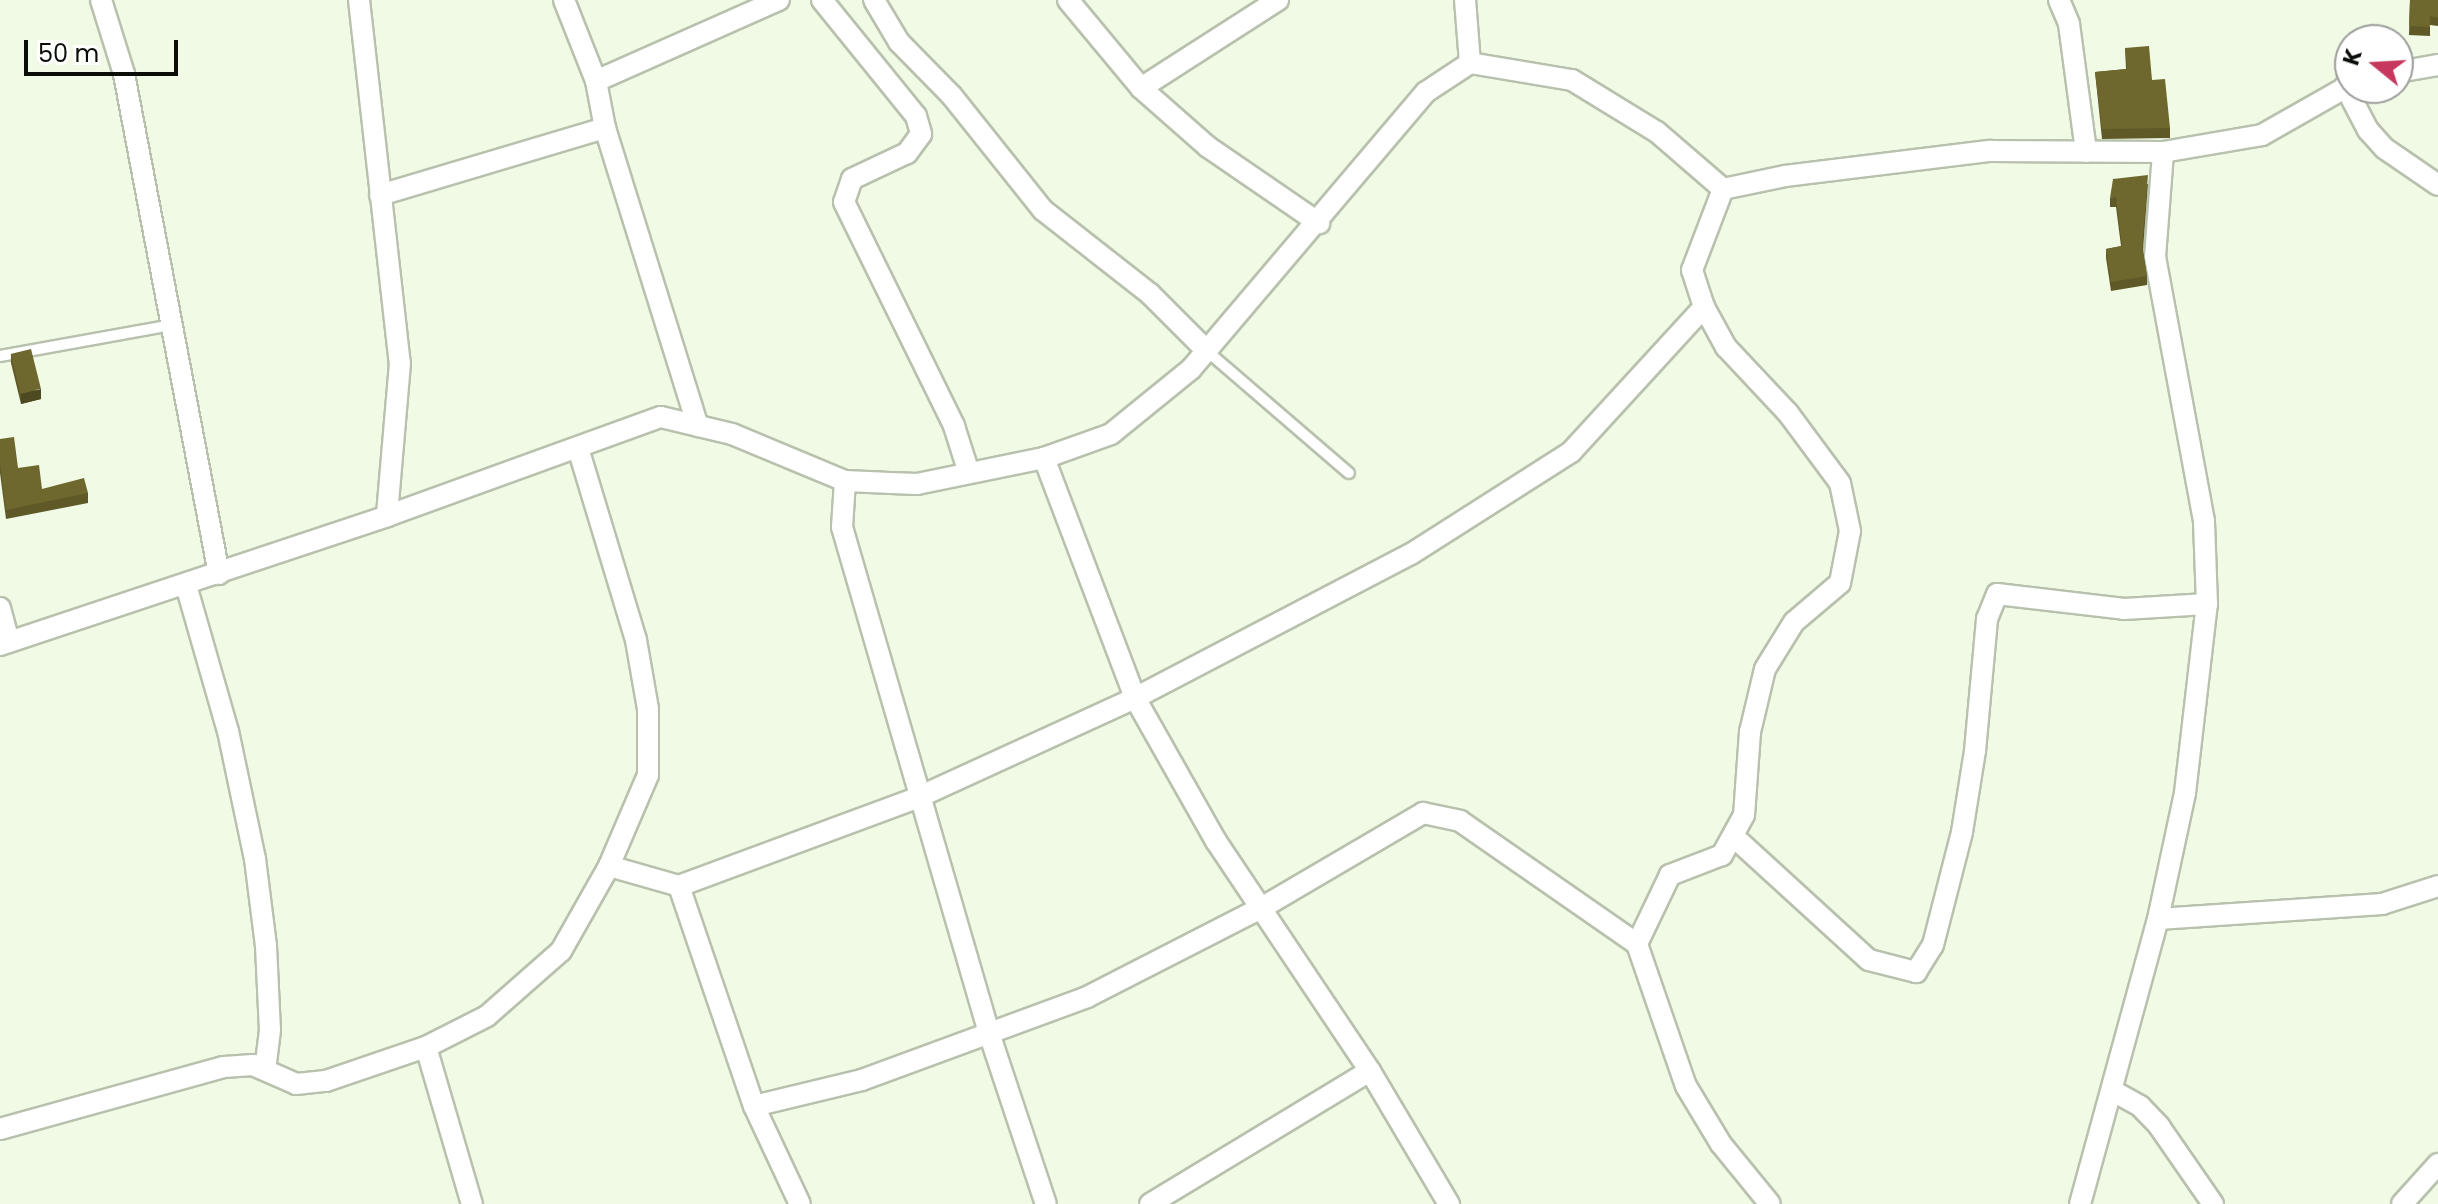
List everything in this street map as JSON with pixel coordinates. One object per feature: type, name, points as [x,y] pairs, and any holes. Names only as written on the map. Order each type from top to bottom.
[{"type":"street","points":[[101,0],[124,74],[219,574]]},
{"type":"street","points":[[359,0],[400,363],[387,516]]},
{"type":"street","points":[[564,0],[596,81],[605,128],[698,426]]},
{"type":"street","points":[[596,81],[779,0]]},
{"type":"street","points":[[822,0],[916,116],[921,134],[907,153],[852,179],[844,202],[948,413],[969,473]]},
{"type":"street","points":[[874,0],[899,42],[952,96],[1043,210],[1150,294],[1207,351]]},
{"type":"street","points":[[1068,0],[1141,88],[1208,147],[1319,223]]},
{"type":"street","points":[[1141,88],[1278,0]]},
{"type":"street","points":[[1465,0],[1470,63]]},
{"type":"street","points":[[2059,0],[2069,24],[2086,152]]},
{"type":"street","points":[[0,608],[4,644],[387,516],[661,417],[732,434],[845,481],[917,484],[1044,458],[1111,434],[1207,351],[1319,223],[1426,92],[1470,63],[1572,80],[1657,132],[1723,189]]},
{"type":"street","points":[[2414,69],[2438,65]]},
{"type":"street","points":[[1723,189],[1785,176],[1990,151],[2163,152],[2262,135],[2334,94]]},
{"type":"street","points":[[2356,104],[2368,130],[2384,148],[2438,185]]},
{"type":"street","points":[[380,195],[605,128]]},
{"type":"street","points":[[2080,1204],[2158,919],[2185,793],[2207,604],[2204,521],[2155,257],[2163,152]]},
{"type":"street","points":[[1637,944],[1670,875],[1722,855],[1744,815],[1750,732],[1765,669],[1794,622],[1840,583],[1850,531],[1840,483],[1788,413],[1726,347],[1704,307],[1692,270],[1723,189]]},
{"type":"street","points":[[609,866],[679,886],[919,797],[1135,698],[1411,554],[1571,452],[1704,307]]},
{"type":"street","points":[[0,1129],[224,1067],[265,1069],[274,1078],[296,1084],[326,1081],[426,1047],[487,1016],[561,951],[609,866],[648,775],[648,709],[636,640],[578,448]]},
{"type":"street","points":[[1044,458],[1135,698],[1216,841],[1370,1071],[1449,1204]]},
{"type":"street","points":[[845,481],[842,527],[989,1033],[1046,1204]]},
{"type":"street","points":[[186,585],[228,731],[255,859],[267,960],[270,1030],[265,1069]]},
{"type":"street","points":[[1733,836],[1869,960],[1916,972],[1933,945],[1962,832],[1975,751],[1987,619],[1997,594],[2124,609],[2207,604]]},
{"type":"street","points":[[754,1106],[862,1080],[1087,997],[1263,907],[1423,813],[1460,821],[1637,944],[1686,1086],[1721,1144],[1770,1204]]},
{"type":"street","points":[[679,886],[754,1106],[800,1204]]},
{"type":"street","points":[[2158,919],[2382,904],[2438,886]]},
{"type":"street","points":[[426,1047],[472,1204]]},
{"type":"street","points":[[1150,1204],[1370,1071]]},
{"type":"street","points":[[2113,1091],[2140,1106],[2159,1126],[2213,1204]]},
{"type":"street","points":[[2402,1204],[2438,1164]]},
{"type":"lane","points":[[0,356],[173,325]]},
{"type":"lane","points":[[1207,351],[1349,473]]},
{"type":"building","points":[[2410,0],[2438,0],[2438,18],[2430,16],[2430,27],[2409,24]]},
{"type":"building","points":[[2149,46],[2152,80],[2165,79],[2170,128],[2102,129],[2095,72],[2127,69],[2125,48]]},
{"type":"building","points":[[2148,175],[2142,247],[2147,276],[2111,282],[2106,249],[2122,246],[2116,197],[2110,198],[2113,179]]},
{"type":"building","points":[[31,349],[41,389],[21,394],[11,354]]},
{"type":"building","points":[[14,437],[18,468],[39,465],[42,489],[84,478],[88,493],[6,510],[0,439]]}]
